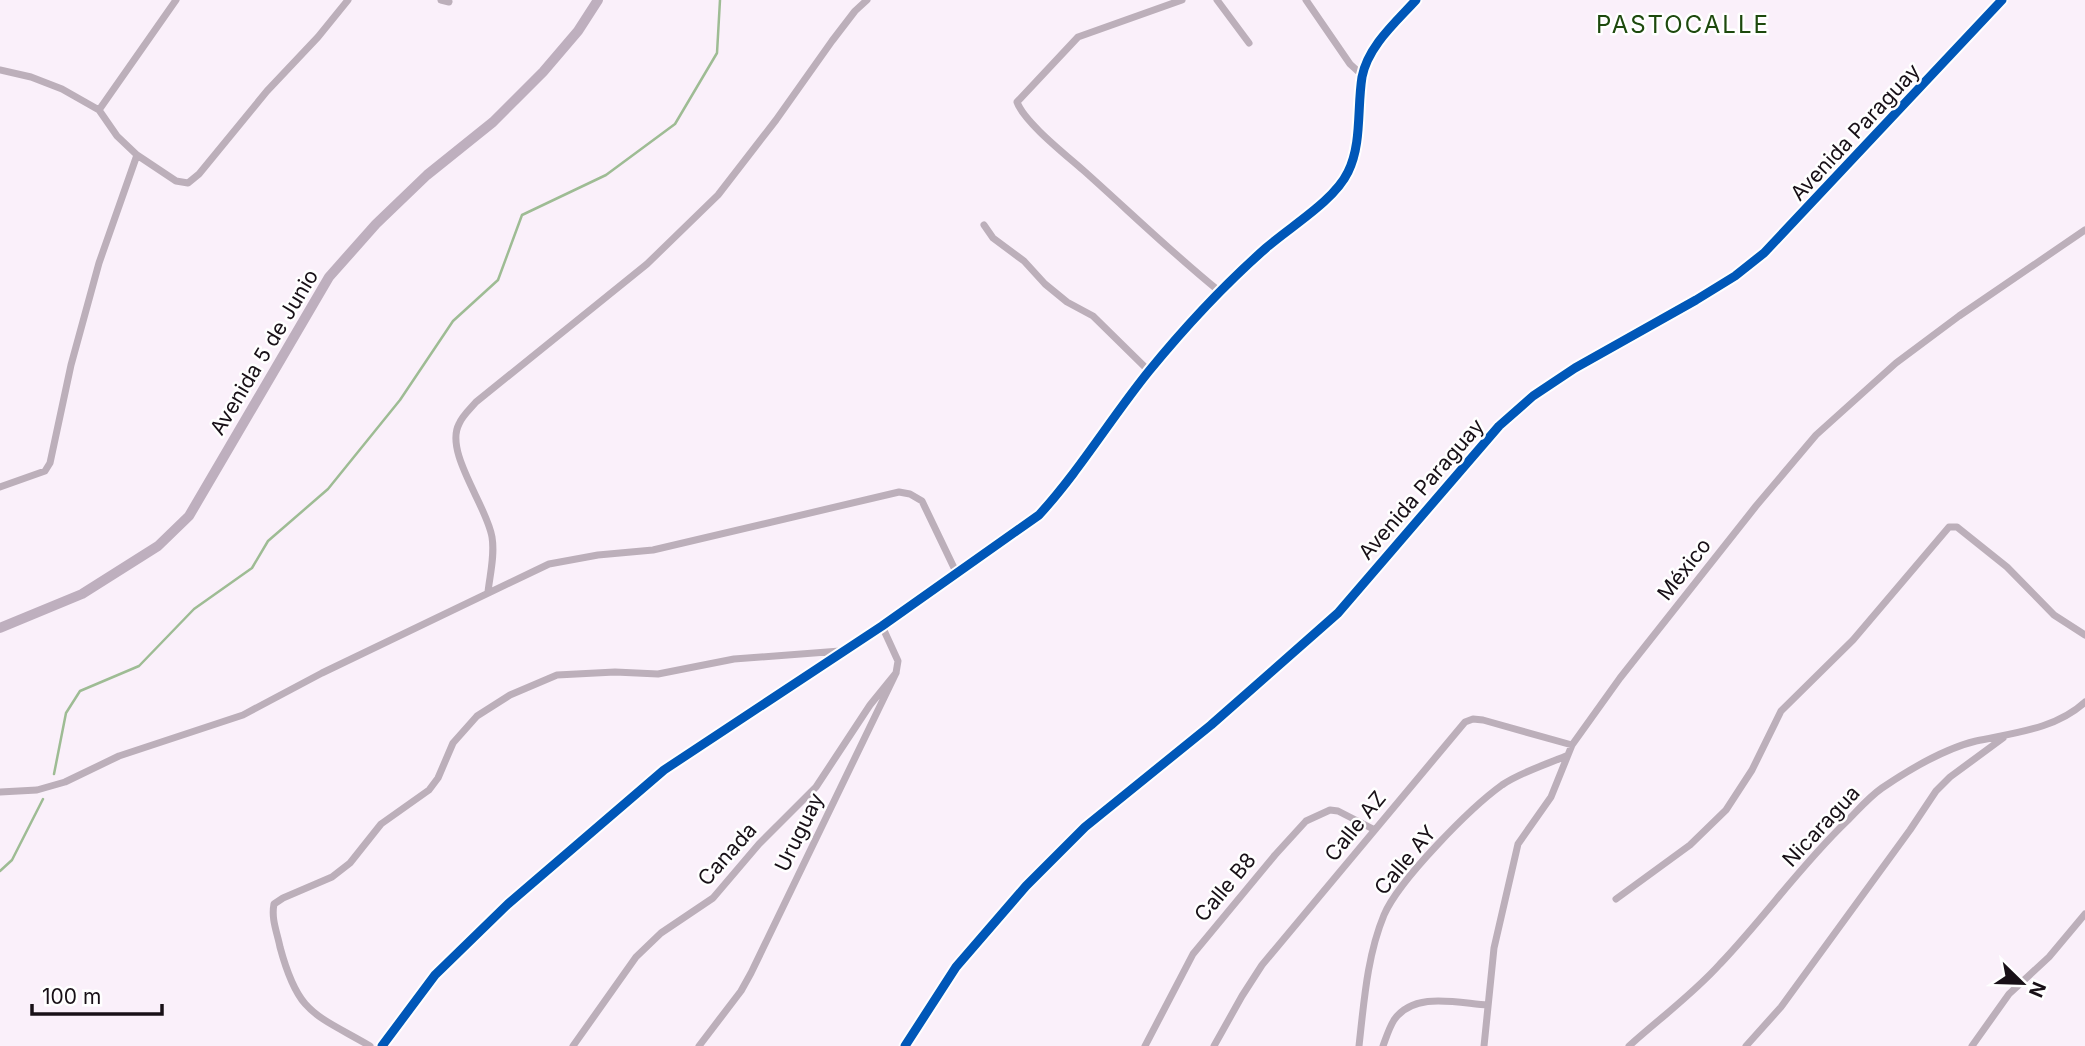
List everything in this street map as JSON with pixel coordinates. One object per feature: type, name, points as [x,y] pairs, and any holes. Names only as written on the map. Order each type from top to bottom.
[{"type":"main road","name":"Avenida 5 de Junio","points":[[0,628],[82,594],[158,546],[189,516],[329,277],[376,224],[427,175],[493,122],[543,72],[578,31],[598,0]]},
{"type":"street","points":[[99,110],[176,0]]},
{"type":"street","points":[[0,70],[31,77],[62,89],[99,110],[117,136],[137,155],[176,181],[188,183],[199,174],[267,91],[318,37],[348,0]]},
{"type":"street","points":[[488,592],[493,553],[492,537],[460,458],[455,441],[458,425],[476,402],[647,264],[718,195],[832,41],[867,0]]},
{"type":"street","points":[[1182,0],[1078,37],[1017,102],[1020,110],[1045,135],[1176,256],[1219,291]]},
{"type":"street","points":[[1217,0],[1249,43]]},
{"type":"street","points":[[1306,0],[1350,64],[1363,75]]},
{"type":"street","points":[[382,1046],[435,975],[518,895],[664,770],[882,626],[1039,515],[1060,492],[1149,371],[1219,291],[1330,195],[1348,173],[1355,148],[1363,75],[1374,48],[1416,0]]},
{"type":"street","name":"Avenida Paraguay","points":[[905,1046],[956,967],[1026,886],[1085,827],[1211,725],[1330,621],[1499,426],[1533,396],[1575,368],[1696,300],[1735,276],[1763,253],[2002,0]]},
{"type":"street","points":[[0,487],[45,471],[50,463],[71,365],[99,263],[137,155]]},
{"type":"street","points":[[984,225],[993,238],[1024,261],[1045,284],[1067,302],[1093,316],[1101,327],[1149,371]]},
{"type":"street","name":"México","points":[[1484,1046],[1494,948],[1518,844],[1550,797],[1572,745],[1620,678],[1756,506],[1816,435],[1896,363],[1959,316],[2085,230]]},
{"type":"street","points":[[0,792],[37,790],[65,782],[118,756],[243,715],[321,673],[549,564],[598,555],[653,550],[899,492],[910,494],[922,501],[957,574]]},
{"type":"street","points":[[1616,899],[1690,845],[1726,810],[1752,769],[1781,711],[1853,640],[1949,527],[1957,527],[2007,567],[2054,615],[2085,635]]},
{"type":"street","points":[[882,626],[898,661],[895,673]]},
{"type":"street","points":[[370,1046],[321,1019],[307,1009],[297,995],[288,977],[272,915],[274,904],[331,877],[349,863],[381,824],[424,794],[438,778],[453,743],[477,716],[510,695],[557,675],[604,672],[658,674],[734,659],[841,651]]},
{"type":"street","name":"Canada","points":[[573,1046],[636,957],[661,933],[713,898],[759,844],[816,787],[870,705],[895,673]]},
{"type":"street","name":"Uruguay","points":[[699,1046],[741,991],[751,973],[895,673]]},
{"type":"street","name":"Nicaragua","points":[[1629,1046],[1719,966],[1830,837],[1878,790],[1949,750],[1976,741],[2003,737],[2066,717],[2085,702]]},
{"type":"street","name":"Calle AZ","points":[[1214,1046],[1262,965],[1465,722],[1473,719],[1572,745]]},
{"type":"street","points":[[1746,1046],[1781,1007],[1936,791],[1950,777],[2003,737]]},
{"type":"street","name":"Calle AY","points":[[1359,1046],[1364,992],[1373,949],[1383,917],[1396,892],[1438,845],[1502,785],[1566,756]]},
{"type":"street","name":"Calle B8","points":[[1145,1046],[1193,954],[1306,821],[1330,810],[1338,811],[1373,829]]},
{"type":"street","points":[[1972,1046],[2009,994],[2049,957],[2085,914]]},
{"type":"street","points":[[1383,1046],[1393,1022],[1404,1009],[1415,1004],[1430,1000],[1488,1005]]},
{"type":"waterway","points":[[54,774],[66,713],[80,691],[139,666],[194,609],[252,568],[268,541],[328,489],[400,400],[453,321],[498,280],[522,215],[606,175],[675,124],[717,53],[720,0]]},
{"type":"waterway","points":[[0,871],[12,860],[43,799]]},
{"type":"cycle path","points":[[382,1046],[435,975],[508,904],[664,770],[882,626],[1039,515],[1149,371],[1191,323],[1250,262],[1322,203],[1341,183],[1348,172],[1355,150],[1365,66],[1376,45],[1416,0]]},
{"type":"cycle path","points":[[905,1046],[956,967],[1026,886],[1085,827],[1211,725],[1338,613],[1499,426],[1533,396],[1575,368],[1696,300],[1735,276],[1764,253],[2002,0]]},
{"type":"district","name":"PASTOCALLE","points":[[1683,24]]}]
